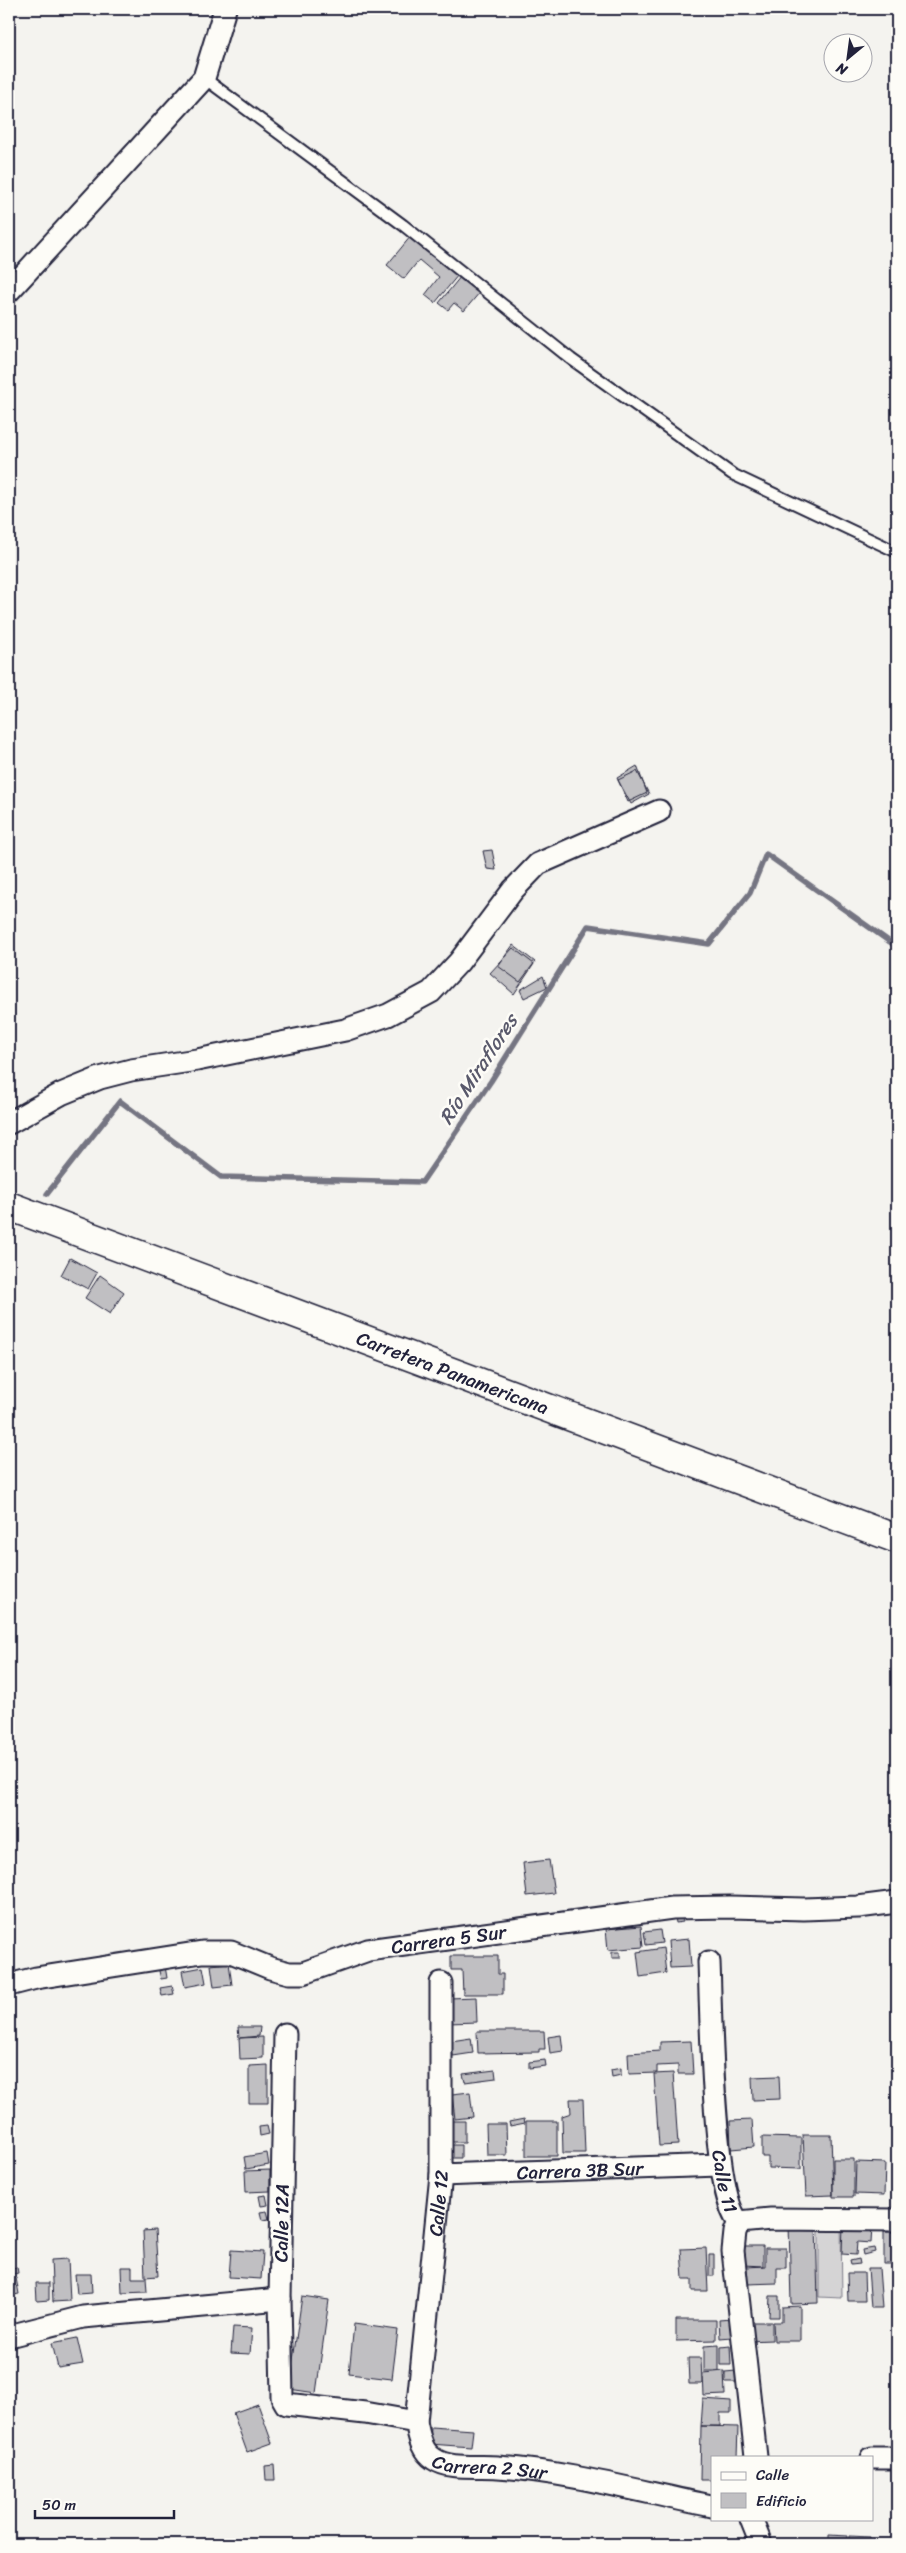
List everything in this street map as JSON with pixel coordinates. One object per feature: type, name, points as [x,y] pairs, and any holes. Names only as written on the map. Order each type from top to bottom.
[{"type":"highway","name":"Carretera Panamericana","points":[[9,1206],[897,1539]]},
{"type":"street","points":[[9,291],[204,78],[225,9]]},
{"type":"street","points":[[9,1123],[61,1094],[100,1078],[131,1070],[207,1058],[345,1030],[388,1015],[431,992],[458,962],[513,890],[538,864],[659,812]]},
{"type":"street","name":"Carrera 5 Sur","points":[[9,1985],[36,1978],[202,1952],[231,1952],[270,1968],[289,1973],[303,1973],[368,1950],[672,1908],[730,1906],[804,1909],[858,1907],[897,1902]]},
{"type":"street","name":"Calle 11","points":[[708,1962],[719,2165],[729,2208],[739,2222],[735,2232],[733,2251],[756,2456]]},
{"type":"street","name":"Calle 12","points":[[416,2422],[441,2175],[441,1982]]},
{"type":"street","name":"Calle 12A","points":[[285,2034],[280,2299],[282,2398],[286,2404],[292,2406],[365,2413],[416,2422]]},
{"type":"street","name":"Carrera 3B Sur","points":[[441,2175],[719,2165]]},
{"type":"street","points":[[739,2222],[771,2219],[897,2220]]},
{"type":"street","points":[[9,2336],[83,2317],[280,2299]]},
{"type":"street","name":"Carrera 2 Sur","points":[[416,2422],[425,2451],[432,2458],[445,2464],[499,2467],[554,2474],[711,2506]]},
{"type":"street","points":[[874,2458],[897,2458]]},
{"type":"street","points":[[751,2520],[761,2544]]},
{"type":"lane","points":[[204,78],[403,225],[572,359],[732,474],[897,552]]},
{"type":"shaded area","points":[[819,2224],[841,2224],[842,2298],[819,2297]]},
{"type":"building","points":[[411,236],[458,275],[435,303],[425,295],[439,277],[419,260],[404,279],[387,265]]},
{"type":"building","points":[[461,276],[480,292],[464,311],[454,303],[448,310],[439,303]]},
{"type":"building","points":[[637,766],[647,793],[628,802],[617,778]]},
{"type":"building","points":[[637,771],[649,794],[631,804],[618,780]]},
{"type":"building","points":[[492,850],[496,870],[487,869],[483,851]]},
{"type":"building","points":[[513,945],[535,962],[520,982],[498,966]]},
{"type":"building","points":[[513,948],[534,964],[514,994],[490,973]]},
{"type":"building","points":[[543,976],[547,987],[524,998],[520,990]]},
{"type":"building","points":[[70,1258],[97,1273],[88,1289],[61,1275]]},
{"type":"building","points":[[100,1275],[124,1292],[110,1314],[85,1298]]},
{"type":"building","points":[[549,1860],[554,1893],[527,1896],[523,1863]]},
{"type":"building","points":[[682,1916],[683,1922],[676,1923],[675,1917]]},
{"type":"building","points":[[641,1926],[643,1947],[608,1950],[606,1929]]},
{"type":"building","points":[[660,1930],[662,1943],[646,1945],[644,1932]]},
{"type":"building","points":[[689,1939],[691,1967],[670,1968],[668,1941]]},
{"type":"building","points":[[663,1948],[666,1973],[640,1977],[637,1952]]},
{"type":"building","points":[[612,1952],[620,1952],[620,1958],[612,1958]]},
{"type":"building","points":[[451,1956],[498,1956],[498,1974],[503,1974],[503,1994],[463,1994],[462,1970],[451,1970]]},
{"type":"building","points":[[229,1963],[232,1985],[214,1987],[211,1965]]},
{"type":"building","points":[[165,1966],[167,1978],[161,1979],[158,1967]]},
{"type":"building","points":[[203,1967],[206,1983],[185,1987],[182,1971]]},
{"type":"building","points":[[172,1986],[174,1994],[162,1996],[160,1988]]},
{"type":"building","points":[[476,1997],[477,2022],[449,2023],[449,1998]]},
{"type":"building","points":[[238,2027],[260,2027],[259,2036],[239,2038]]},
{"type":"building","points":[[477,2031],[544,2031],[545,2049],[539,2049],[539,2052],[478,2053]]},
{"type":"building","points":[[561,2035],[563,2051],[550,2053],[548,2037]]},
{"type":"building","points":[[263,2037],[263,2058],[240,2059],[239,2038]]},
{"type":"building","points":[[471,2038],[473,2053],[453,2056],[451,2041]]},
{"type":"building","points":[[691,2041],[693,2074],[678,2074],[678,2065],[657,2066],[657,2073],[629,2074],[628,2053],[660,2051],[660,2042]]},
{"type":"building","points":[[545,2060],[546,2066],[529,2068],[529,2062]]},
{"type":"building","points":[[268,2065],[268,2103],[249,2103],[249,2066]]},
{"type":"building","points":[[621,2068],[621,2075],[612,2077],[611,2070]]},
{"type":"building","points":[[495,2070],[496,2078],[465,2082],[463,2074]]},
{"type":"building","points":[[673,2073],[678,2145],[659,2146],[654,2074]]},
{"type":"building","points":[[779,2076],[780,2099],[753,2100],[752,2077]]},
{"type":"building","points":[[470,2092],[473,2117],[455,2119],[452,2094]]},
{"type":"building","points":[[570,2099],[583,2099],[585,2153],[563,2153],[562,2116],[571,2113]]},
{"type":"building","points":[[524,2119],[525,2123],[510,2126],[509,2122]]},
{"type":"building","points":[[752,2120],[754,2147],[731,2149],[730,2121]]},
{"type":"building","points":[[447,2121],[465,2121],[465,2142],[447,2142]]},
{"type":"building","points":[[526,2121],[557,2121],[557,2156],[526,2156]]},
{"type":"building","points":[[486,2124],[506,2124],[507,2155],[487,2155]]},
{"type":"building","points":[[267,2126],[269,2134],[260,2136],[259,2127]]},
{"type":"building","points":[[803,2135],[831,2135],[833,2195],[806,2196]]},
{"type":"building","points":[[762,2137],[801,2138],[801,2169],[768,2168],[768,2157],[762,2157]]},
{"type":"building","points":[[451,2145],[461,2145],[461,2158],[451,2158]]},
{"type":"building","points":[[267,2153],[269,2165],[246,2169],[244,2157]]},
{"type":"building","points":[[833,2159],[854,2159],[854,2197],[833,2197]]},
{"type":"building","points":[[856,2162],[885,2163],[884,2195],[855,2194]]},
{"type":"building","points":[[270,2170],[270,2191],[246,2192],[245,2171]]},
{"type":"building","points":[[266,2195],[268,2205],[261,2206],[259,2196]]},
{"type":"building","points":[[267,2211],[269,2219],[262,2220],[260,2212]]},
{"type":"building","points":[[789,2224],[816,2224],[818,2303],[791,2304]]},
{"type":"building","points":[[843,2225],[872,2226],[871,2243],[857,2242],[856,2255],[842,2254]]},
{"type":"building","points":[[155,2230],[158,2276],[145,2277],[143,2231]]},
{"type":"building","points":[[884,2232],[897,2232],[897,2264],[884,2264]]},
{"type":"building","points":[[743,2246],[763,2246],[763,2266],[743,2265]]},
{"type":"building","points":[[706,2248],[708,2291],[692,2291],[692,2279],[683,2279],[681,2249]]},
{"type":"building","points":[[765,2248],[786,2248],[786,2268],[777,2268],[777,2283],[747,2284],[747,2267],[765,2266]]},
{"type":"building","points":[[874,2248],[875,2252],[863,2255],[862,2250]]},
{"type":"building","points":[[231,2250],[263,2252],[261,2279],[229,2277]]},
{"type":"building","points":[[709,2255],[714,2255],[714,2276],[709,2276]]},
{"type":"building","points":[[68,2259],[70,2301],[53,2302],[51,2260]]},
{"type":"building","points":[[859,2259],[860,2264],[851,2265],[850,2261]]},
{"type":"building","points":[[17,2267],[18,2273],[9,2275],[9,2269]]},
{"type":"building","points":[[121,2267],[132,2267],[132,2278],[146,2278],[147,2292],[122,2293]]},
{"type":"building","points":[[868,2268],[879,2268],[882,2308],[871,2308]]},
{"type":"building","points":[[847,2273],[864,2273],[865,2301],[848,2301]]},
{"type":"building","points":[[75,2274],[91,2274],[92,2293],[77,2294]]},
{"type":"building","points":[[16,2278],[19,2294],[9,2296],[9,2280]]},
{"type":"building","points":[[36,2283],[49,2283],[49,2300],[37,2301]]},
{"type":"building","points":[[302,2296],[329,2300],[316,2393],[289,2389]]},
{"type":"building","points":[[770,2296],[779,2296],[779,2317],[769,2317]]},
{"type":"building","points":[[800,2306],[800,2341],[774,2341],[773,2322],[782,2322],[782,2307]]},
{"type":"building","points":[[731,2319],[732,2337],[720,2338],[719,2320]]},
{"type":"building","points":[[676,2320],[716,2320],[716,2340],[676,2341]]},
{"type":"building","points":[[747,2322],[772,2322],[772,2340],[747,2341]]},
{"type":"building","points":[[354,2324],[398,2330],[392,2379],[349,2374]]},
{"type":"building","points":[[233,2327],[252,2328],[250,2354],[231,2353]]},
{"type":"building","points":[[77,2338],[83,2364],[58,2368],[52,2343]]},
{"type":"building","points":[[719,2345],[719,2371],[704,2371],[704,2346]]},
{"type":"building","points":[[730,2346],[731,2365],[721,2365],[721,2347]]},
{"type":"building","points":[[688,2358],[701,2358],[702,2384],[689,2384]]},
{"type":"building","points":[[724,2371],[725,2395],[704,2396],[703,2373]]},
{"type":"building","points":[[736,2371],[737,2382],[725,2382],[725,2372]]},
{"type":"building","points":[[703,2399],[731,2401],[731,2413],[720,2413],[720,2426],[701,2426]]},
{"type":"building","points":[[258,2404],[272,2443],[247,2452],[233,2413]]},
{"type":"building","points":[[701,2426],[738,2427],[737,2456],[711,2456],[711,2480],[700,2480]]},
{"type":"building","points":[[431,2427],[473,2430],[471,2447],[430,2444]]},
{"type":"building","points":[[274,2465],[275,2480],[266,2480],[265,2466]]},
{"type":"building","points":[[829,2535],[848,2536],[847,2544],[829,2544]]},
{"type":"building","points":[[850,2536],[870,2537],[870,2544],[850,2544]]},
{"type":"waterway","name":"Río Miraflores","points":[[47,1194],[120,1101],[221,1177],[422,1182],[491,1081],[588,926],[709,944],[750,893],[766,854],[897,947]]}]
